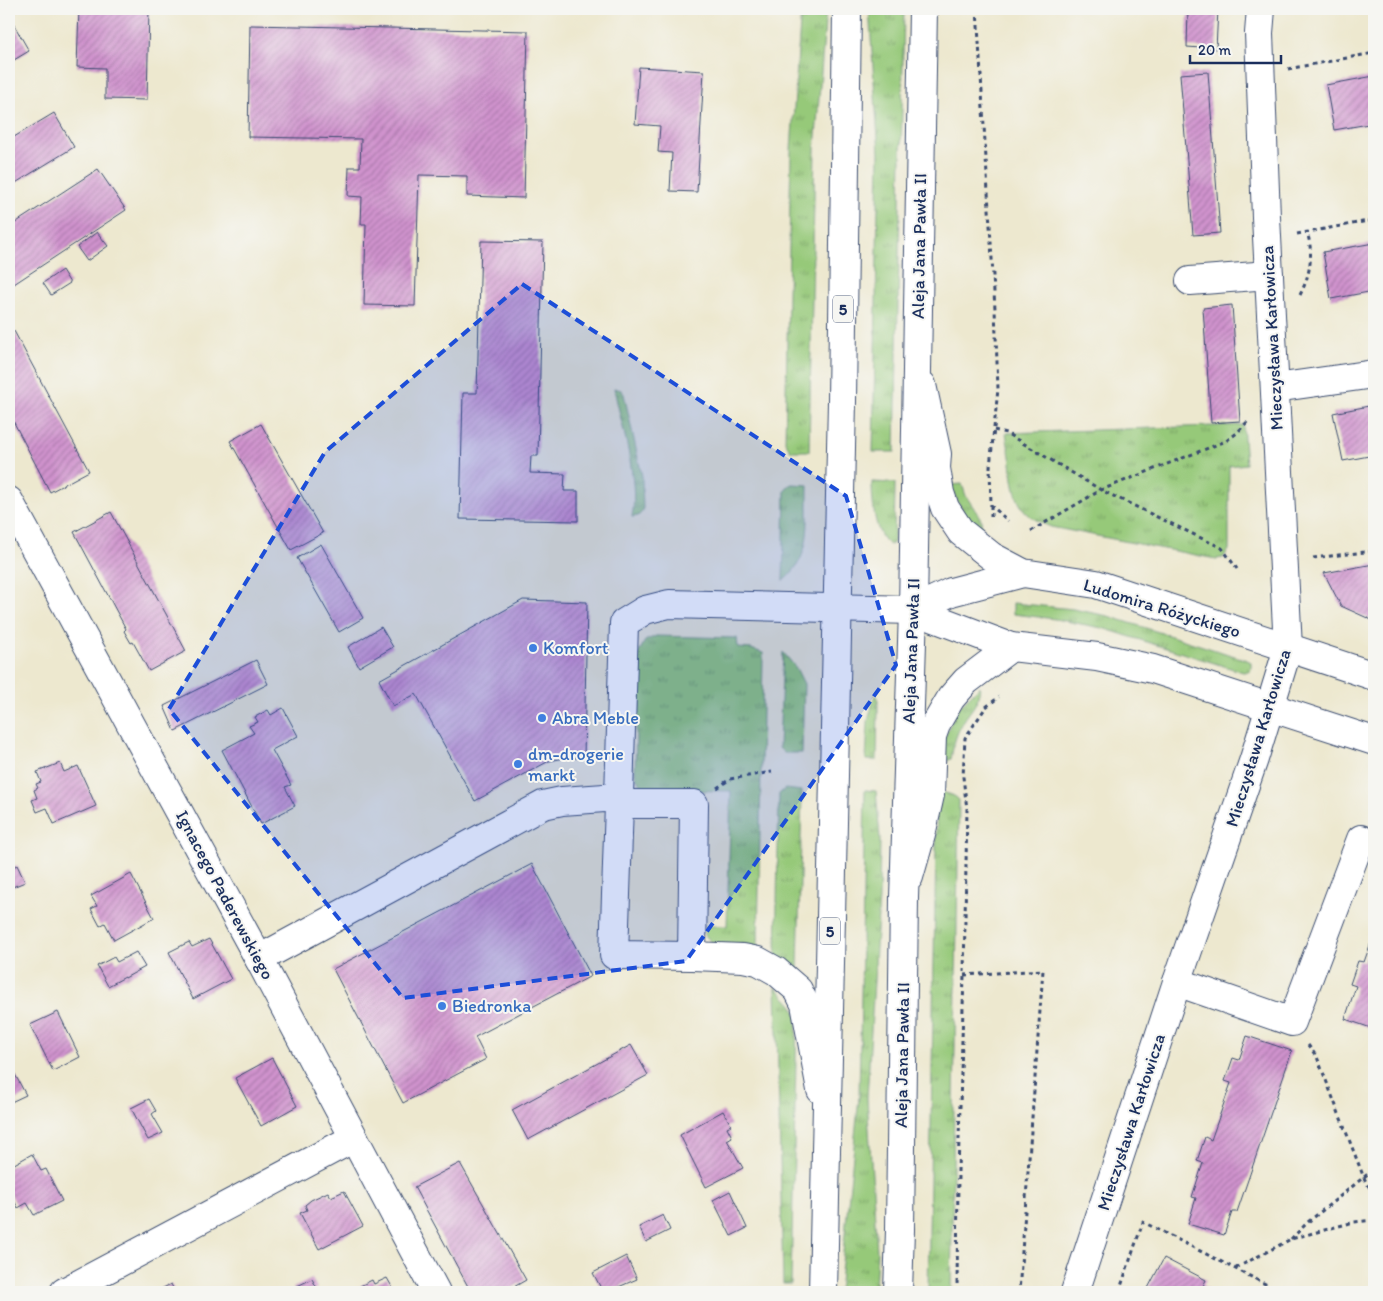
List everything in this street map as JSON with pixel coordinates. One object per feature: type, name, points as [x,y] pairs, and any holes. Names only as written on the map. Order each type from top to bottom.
[{"type":"street","name":"5","points":[[823,1292],[836,608],[842,401],[847,9]]},
{"type":"street","name":"Aleja Jana Pawła II","points":[[898,1292],[904,898],[913,610],[923,9]]},
{"type":"street","name":"Mieczysława Karłowicza","points":[[1075,1292],[1177,982],[1254,759],[1288,648],[1267,241],[1260,72],[1259,33],[1261,9]]},
{"type":"street","points":[[1190,280],[1269,276]]},
{"type":"street","name":"Ludomira Różyckiego","points":[[916,356],[937,454],[936,468],[940,493],[945,508],[962,532],[991,556],[1023,573],[1096,584],[1374,676]]},
{"type":"street","points":[[1275,399],[1374,374]]},
{"type":"street","name":"Ignacego Paderewskiego","points":[[9,501],[259,959],[436,1292]]},
{"type":"street","points":[[913,610],[951,592],[1023,573]]},
{"type":"street","points":[[826,1116],[805,1004],[798,990],[776,971],[758,961],[743,958],[614,955],[624,623],[645,610],[669,604],[913,610],[1011,647],[1097,657],[1153,669],[1374,741]]},
{"type":"street","points":[[904,898],[930,795],[932,736],[951,698],[966,681],[1011,647]]},
{"type":"street","points":[[259,959],[543,805],[562,801],[694,804],[692,956]]},
{"type":"street","points":[[1177,982],[1292,1022],[1361,839]]},
{"type":"street","points":[[64,1292],[354,1138]]},
{"type":"path","points":[[977,9],[998,389],[990,467],[991,505],[1008,521]]},
{"type":"path","points":[[1260,72],[1374,53]]},
{"type":"path","points":[[1267,241],[1374,220]]},
{"type":"path","points":[[1298,298],[1305,284],[1311,262],[1310,240],[1307,232]]},
{"type":"path","points":[[1030,531],[1101,490],[1226,440],[1237,433],[1246,422],[1275,399]]},
{"type":"path","points":[[994,430],[1006,433],[1101,490],[1222,548],[1237,569]]},
{"type":"path","points":[[1310,558],[1374,551]]},
{"type":"path","points":[[957,1292],[958,1171],[967,809],[963,777],[965,738],[986,707],[999,697]]},
{"type":"path","points":[[694,804],[730,779],[772,772]]},
{"type":"path","points":[[964,974],[1043,970],[1019,1292]]},
{"type":"path","points":[[1292,1022],[1317,1057],[1364,1178],[1374,1195]]},
{"type":"path","points":[[1290,1239],[1308,1222],[1374,1170]]},
{"type":"path","points":[[1236,1268],[1290,1239],[1354,1222],[1374,1220]]},
{"type":"path","points":[[1119,1292],[1143,1222],[1281,1292]]},
{"type":"highlighted area","points":[[522,284],[846,496],[896,665],[686,961],[403,998],[169,709],[325,452]]},
{"type":"green space","points":[[801,9],[826,9],[815,149],[809,451],[791,451],[785,442],[791,150]]},
{"type":"green space","points":[[869,9],[904,9],[895,452],[873,452],[879,154]]},
{"type":"green space","points":[[614,388],[621,390],[624,394],[642,476],[643,511],[638,516],[632,517],[634,502],[631,470]]},
{"type":"green space","points":[[1243,425],[1246,464],[1229,466],[1229,550],[1223,558],[1216,559],[1051,527],[1033,518],[1018,500],[1006,433]]},
{"type":"green space","points":[[872,482],[895,483],[894,542],[890,545],[880,534],[877,526],[873,507]]},
{"type":"green space","points":[[792,484],[808,485],[807,537],[800,561],[783,581],[785,491]]},
{"type":"green space","points":[[962,484],[966,496],[981,519],[982,534],[967,517],[950,485]]},
{"type":"green space","points":[[1013,603],[1073,609],[1108,616],[1247,660],[1251,662],[1251,668],[1250,671],[1243,672],[1102,628],[1055,619],[1013,614]]},
{"type":"green space","points":[[656,636],[737,638],[738,648],[751,649],[763,653],[758,947],[712,943],[705,935],[705,926],[727,926],[731,791],[649,790],[638,781],[635,773],[638,654],[645,641]]},
{"type":"green space","points":[[783,652],[796,668],[804,684],[802,753],[784,753],[779,748]]},
{"type":"green space","points":[[980,686],[978,699],[957,735],[951,759],[939,761],[941,745],[957,709]]},
{"type":"green space","points":[[875,694],[878,700],[877,760],[866,760],[868,721]]},
{"type":"green space","points":[[785,789],[802,791],[798,970],[776,956],[779,794]]},
{"type":"green space","points":[[865,790],[876,791],[880,838],[879,898],[867,1098],[877,1252],[875,1292],[839,1292],[859,1097]]},
{"type":"green space","points":[[937,791],[952,795],[959,800],[951,1292],[928,1292]]},
{"type":"green space","points":[[776,987],[793,1006],[797,1016],[791,1284],[783,1284]]},
{"type":"building","points":[[79,9],[149,9],[147,100],[105,99],[105,68],[77,67]]},
{"type":"building","points":[[1188,9],[1218,9],[1216,49],[1187,47]]},
{"type":"building","points":[[9,16],[29,51],[9,63]]},
{"type":"building","points":[[250,25],[528,31],[524,198],[467,196],[467,176],[419,175],[415,306],[364,305],[366,224],[361,224],[362,197],[348,196],[349,167],[360,167],[361,139],[248,137]]},
{"type":"building","points":[[639,67],[704,71],[697,192],[670,191],[672,153],[658,152],[660,126],[635,124]]},
{"type":"building","points":[[1208,72],[1220,233],[1193,235],[1180,74]]},
{"type":"building","points":[[1374,76],[1374,123],[1334,130],[1326,85]]},
{"type":"building","points":[[54,113],[74,147],[9,187],[9,140]]},
{"type":"building","points":[[98,169],[126,210],[11,286],[9,283],[9,227]]},
{"type":"building","points":[[97,232],[108,246],[87,261],[77,247]]},
{"type":"building","points":[[481,241],[543,242],[538,456],[531,456],[530,473],[565,474],[564,491],[578,491],[578,521],[460,519],[463,393],[477,393]]},
{"type":"building","points":[[1374,243],[1374,291],[1331,299],[1323,252]]},
{"type":"building","points":[[62,270],[70,283],[51,295],[43,283]]},
{"type":"building","points":[[1232,305],[1240,421],[1211,423],[1203,308]]},
{"type":"building","points":[[14,331],[89,471],[50,492],[9,413],[9,334]]},
{"type":"building","points":[[1374,405],[1374,455],[1343,461],[1333,413]]},
{"type":"building","points":[[261,424],[323,533],[291,550],[230,441]]},
{"type":"building","points":[[111,512],[186,651],[149,671],[133,642],[131,643],[124,631],[126,629],[74,532]]},
{"type":"building","points":[[321,544],[363,618],[339,632],[297,558]]},
{"type":"building","points":[[1374,564],[1374,621],[1341,606],[1324,573]]},
{"type":"building","points":[[523,600],[587,602],[584,758],[565,758],[549,761],[475,801],[416,694],[393,706],[379,680]]},
{"type":"building","points":[[381,627],[393,647],[359,667],[348,647]]},
{"type":"building","points":[[256,660],[268,684],[175,731],[164,706]]},
{"type":"building","points":[[283,708],[298,736],[272,750],[291,785],[285,787],[295,806],[261,824],[222,750],[254,733],[249,726],[258,722],[255,717],[268,710],[271,715]]},
{"type":"building","points":[[60,763],[64,772],[78,766],[96,806],[54,824],[47,808],[37,812],[32,800],[37,798],[34,790],[38,788],[36,784],[41,782],[37,772]]},
{"type":"building","name":"Biedronka","points":[[532,864],[591,976],[475,1037],[486,1059],[403,1103],[333,969]]},
{"type":"building","points":[[17,865],[25,882],[10,888],[9,869]]},
{"type":"building","points":[[131,874],[154,918],[114,940],[105,923],[100,926],[91,909],[97,906],[91,896]]},
{"type":"building","points":[[1374,934],[1374,1029],[1345,1019],[1356,986],[1350,984],[1358,961],[1364,962]]},
{"type":"building","points":[[209,939],[231,979],[193,999],[169,952],[189,942],[192,947]]},
{"type":"building","points":[[136,952],[145,967],[108,986],[97,966],[114,957],[117,962]]},
{"type":"building","points":[[58,1012],[80,1057],[53,1071],[30,1025]]},
{"type":"building","points":[[1247,1036],[1292,1051],[1237,1212],[1232,1212],[1224,1235],[1188,1224],[1196,1198],[1192,1197],[1203,1163],[1197,1161],[1205,1137],[1211,1140],[1231,1083],[1225,1081],[1233,1058],[1239,1060]]},
{"type":"building","points":[[631,1045],[648,1075],[528,1140],[512,1110]]},
{"type":"building","points":[[272,1058],[297,1106],[261,1126],[235,1078]]},
{"type":"building","points":[[11,1067],[26,1095],[9,1103],[9,1068]]},
{"type":"building","points":[[149,1099],[156,1111],[152,1114],[163,1133],[148,1140],[131,1108]]},
{"type":"building","points":[[723,1111],[731,1125],[727,1127],[732,1137],[727,1140],[743,1168],[706,1187],[680,1135]]},
{"type":"building","points":[[32,1154],[41,1171],[46,1169],[62,1201],[34,1215],[27,1203],[18,1208],[9,1191],[9,1167]]},
{"type":"building","points":[[460,1163],[526,1280],[505,1292],[471,1292],[414,1187]]},
{"type":"building","points":[[344,1191],[363,1226],[319,1249],[300,1213],[307,1210],[305,1205],[311,1200],[328,1192],[331,1197]]},
{"type":"building","points":[[730,1191],[747,1228],[731,1236],[713,1200]]},
{"type":"building","points":[[663,1215],[670,1230],[646,1242],[639,1227]]},
{"type":"building","points":[[626,1256],[637,1279],[603,1292],[593,1273]]},
{"type":"building","points":[[1164,1258],[1206,1280],[1203,1286],[1214,1292],[1146,1292]]},
{"type":"building","points":[[387,1278],[395,1292],[357,1292],[362,1290],[360,1286],[372,1280],[374,1284]]},
{"type":"building","points":[[312,1279],[317,1288],[310,1292],[296,1292],[293,1288]]},
{"type":"building","points":[[171,1284],[175,1292],[155,1292]]},
{"type":"place","name":"Komfort","points":[[533,648]]},
{"type":"place","name":"Abra Meble","points":[[542,718]]},
{"type":"place","name":"dm-drogerie markt","points":[[518,764]]},
{"type":"place","name":"Biedronka","points":[[442,1006]]}]
